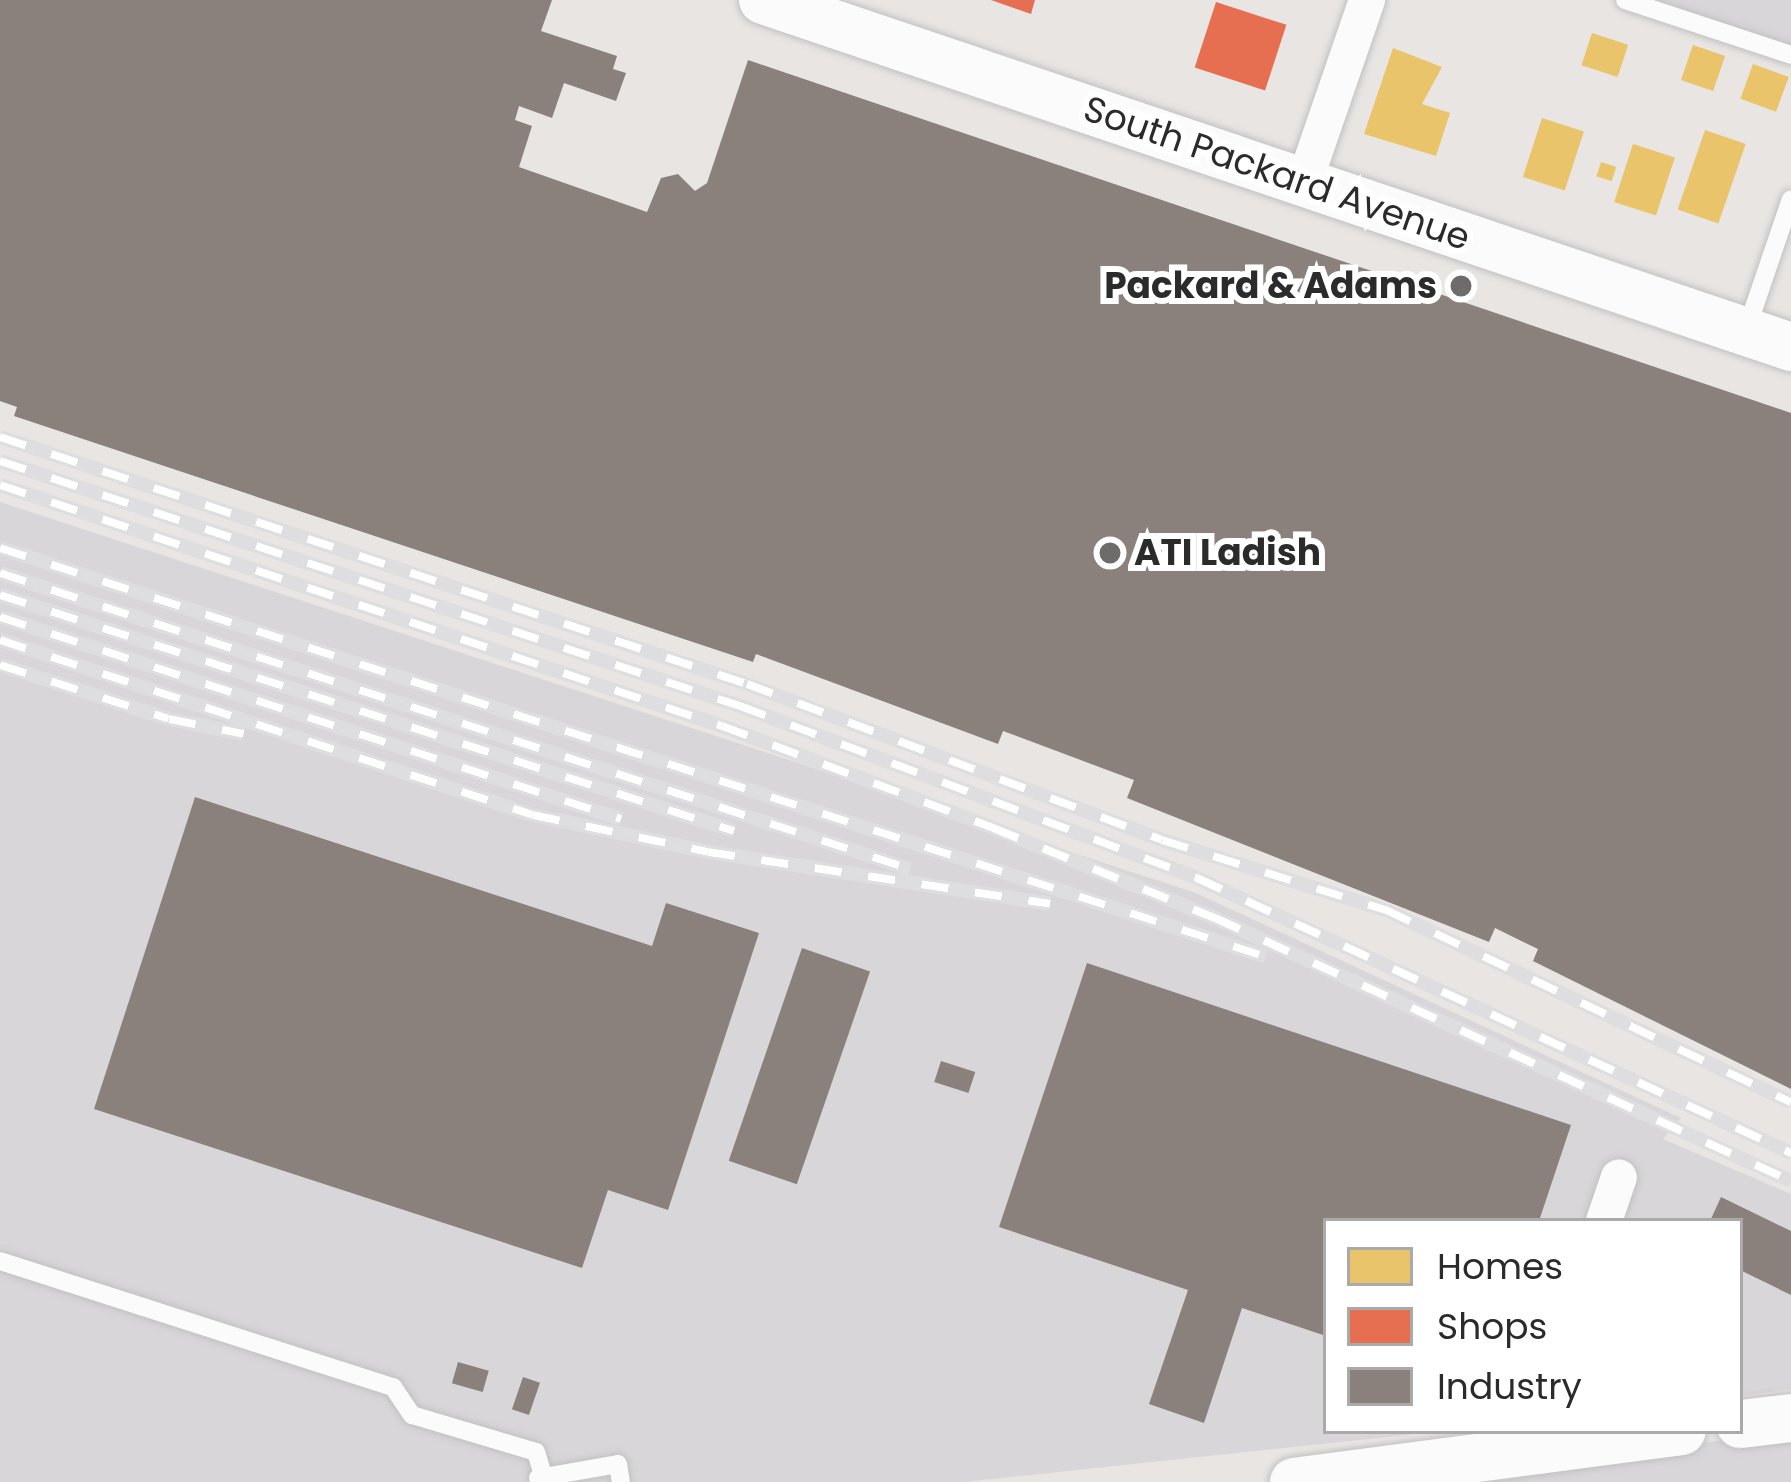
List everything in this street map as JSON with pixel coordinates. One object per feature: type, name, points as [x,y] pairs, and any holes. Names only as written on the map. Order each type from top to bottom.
[{"type":"street","name":"South Packard Avenue","points":[[763,0],[829,10],[1304,183],[1769,339]]},
{"type":"street","points":[[1304,183],[1367,0]]},
{"type":"street","points":[[1605,1218],[1619,1178]]},
{"type":"street","points":[[1743,1424],[1791,1418]]},
{"type":"street","points":[[1294,1482],[1662,1434]]},
{"type":"lane","points":[[1625,0],[1791,56]]},
{"type":"lane","points":[[1769,339],[1791,200]]},
{"type":"lane","points":[[0,1261],[393,1387],[412,1415],[536,1452],[538,1477],[618,1464],[621,1482]]},
{"type":"shaded area","points":[[1625,0],[1791,0],[1791,55]]},
{"type":"shaded area","points":[[0,502],[1196,893],[1681,1118],[1663,1139],[1791,1194],[1791,1389],[1743,1396],[1743,1218],[1323,1218],[1323,1434],[1417,1434],[963,1482],[0,1482]]},
{"type":"shaded area","points":[[1791,1431],[1791,1482],[1414,1482]]},
{"type":"building: Homes","points":[[1592,33],[1628,45],[1618,77],[1581,65]]},
{"type":"building: Homes","points":[[1693,45],[1725,56],[1713,91],[1681,80]]},
{"type":"building: Homes","points":[[1393,48],[1442,67],[1422,104],[1450,113],[1436,156],[1364,134]]},
{"type":"building: Homes","points":[[1753,64],[1789,77],[1776,112],[1740,99]]},
{"type":"building: Homes","points":[[1542,118],[1584,132],[1565,191],[1523,177]]},
{"type":"building: Homes","points":[[1705,130],[1746,144],[1718,223],[1678,209]]},
{"type":"building: Homes","points":[[1633,144],[1675,158],[1656,216],[1614,202]]},
{"type":"building: Homes","points":[[1601,162],[1616,167],[1612,181],[1596,176]]},
{"type":"building: Shops","points":[[991,0],[1035,0],[1031,14]]},
{"type":"building: Shops","points":[[1216,2],[1286,25],[1265,90],[1195,68]]},
{"type":"building: Industry","name":"ATI Ladish","points":[[0,0],[552,0],[541,31],[617,56],[613,69],[626,73],[616,101],[564,83],[552,118],[519,106],[515,120],[532,126],[519,167],[647,212],[661,178],[678,174],[695,191],[707,183],[748,60],[1791,413],[1791,1089],[1533,961],[1538,949],[1495,928],[1489,942],[1127,798],[1134,780],[1003,731],[998,744],[756,654],[753,662],[14,416],[17,407],[0,401]]},
{"type":"building: Industry","points":[[195,797],[652,946],[666,903],[759,933],[668,1210],[608,1190],[582,1268],[94,1109]]},
{"type":"building: Industry","points":[[802,948],[870,971],[797,1184],[729,1161]]},
{"type":"building: Industry","points":[[1087,963],[1571,1125],[1540,1218],[1323,1218],[1323,1335],[1242,1308],[1204,1423],[1149,1404],[1188,1290],[999,1227]]},
{"type":"building: Industry","points":[[941,1061],[975,1072],[968,1093],[934,1082]]},
{"type":"building: Industry","points":[[1721,1197],[1791,1231],[1791,1295],[1743,1271],[1743,1218],[1711,1218]]},
{"type":"building: Industry","points":[[458,1362],[489,1371],[483,1392],[452,1383]]},
{"type":"building: Industry","points":[[523,1377],[540,1383],[529,1415],[512,1409]]},
{"type":"railway","points":[[0,437],[747,684],[1162,840],[1386,910],[1791,1102]]},
{"type":"railway","points":[[0,461],[740,706],[1197,878],[1791,1153]]},
{"type":"railway","points":[[0,485],[722,726],[993,828],[1215,918],[1791,1181]]},
{"type":"railway","points":[[0,548],[1266,957]]},
{"type":"railway","points":[[0,573],[910,869]]},
{"type":"railway","points":[[0,595],[734,831]]},
{"type":"railway","points":[[0,617],[621,819]]},
{"type":"railway","points":[[0,640],[533,815],[708,852],[1050,904]]},
{"type":"railway","points":[[0,665],[169,719],[244,734]]},
{"type":"place","name":"Packard & Adams","points":[[1461,286]]},
{"type":"place","name":"ATI Ladish","points":[[1110,553]]}]
